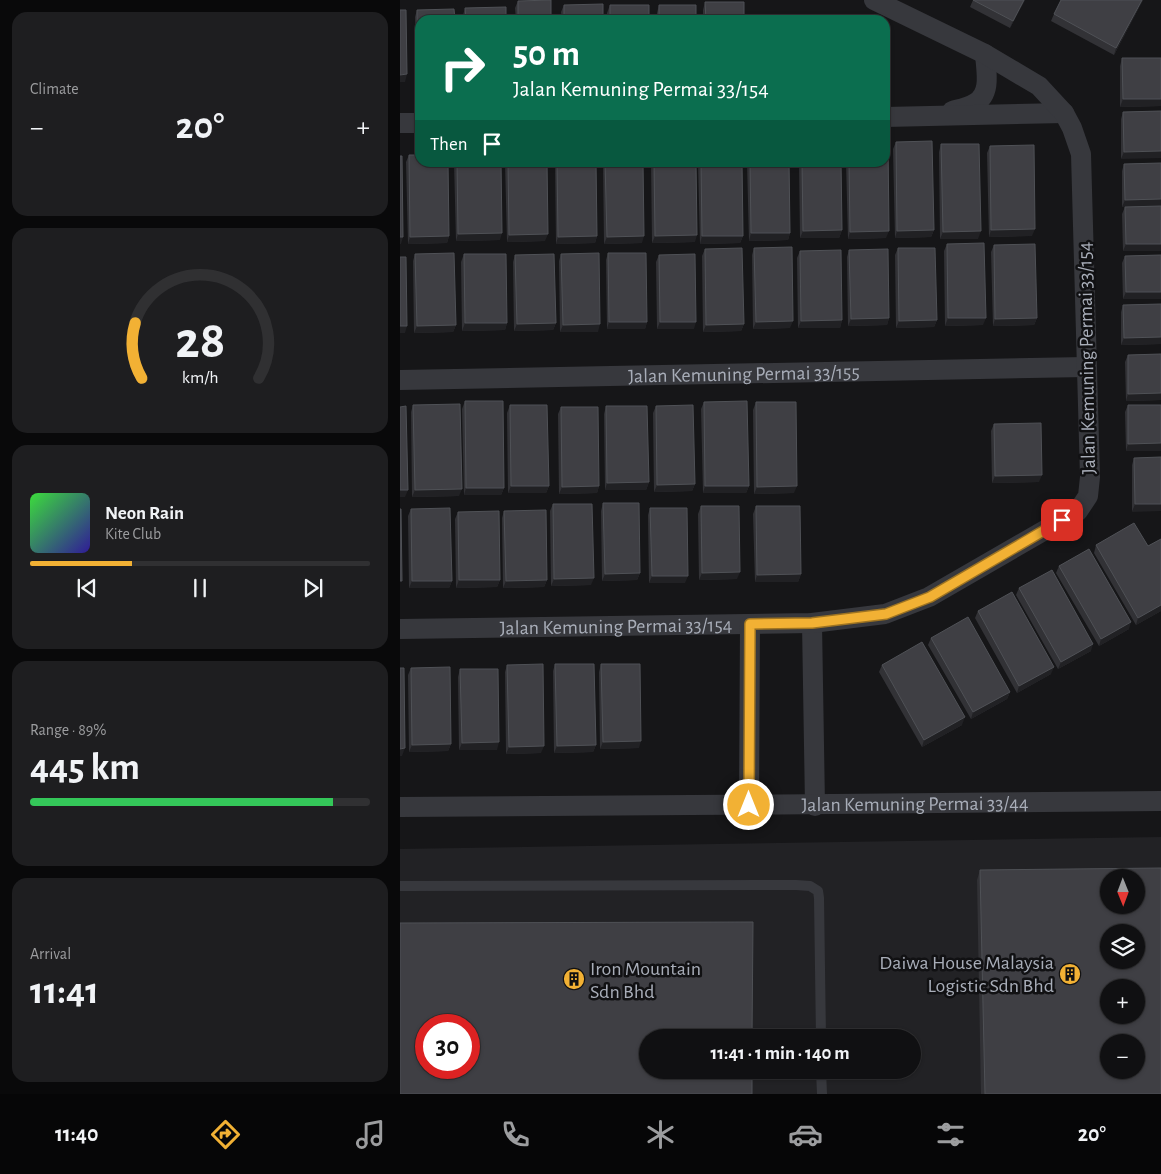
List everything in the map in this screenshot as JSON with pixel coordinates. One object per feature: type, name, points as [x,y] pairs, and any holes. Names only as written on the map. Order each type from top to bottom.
[{"type":"street","name":"Jalan Kemuning Permai 33/154","points":[[400,630],[812,623],[886,614],[930,597],[1078,511],[1088,496],[1090,477],[1080,154],[1072,128],[1064,113],[1039,86],[985,54],[874,0]]},
{"type":"street","points":[[936,117],[975,104],[984,96],[987,84],[985,54]]},
{"type":"street","points":[[890,118],[1064,113]]},
{"type":"street","points":[[400,123],[415,123]]},
{"type":"street","name":"Jalan Kemuning Permai 33/155","points":[[400,380],[1086,367]]},
{"type":"street","points":[[812,623],[815,806]]},
{"type":"street","points":[[749,805],[750,624]]},
{"type":"street","name":"Jalan Kemuning Permai 33/44","points":[[400,807],[815,806],[1161,801]]},
{"type":"lane","points":[[400,886],[810,886],[818,891],[819,898],[821,1029]]},
{"type":"lane","points":[[821,1079],[822,1094]]},
{"type":"shaded area","points":[[1161,837],[1161,1094],[400,1094],[400,849]]},
{"type":"building","points":[[551,0],[551,15],[518,15],[518,1]]},
{"type":"building","points":[[973,0],[1024,0],[1013,21]]},
{"type":"building","points":[[1061,0],[1142,0],[1116,48],[1054,14]]},
{"type":"building","points":[[705,2],[744,2],[744,15],[706,15]]},
{"type":"building","points":[[603,4],[603,15],[564,15],[564,5]]},
{"type":"building","points":[[610,5],[649,5],[649,15],[610,15]]},
{"type":"building","points":[[659,5],[696,5],[696,15],[659,15]]},
{"type":"building","points":[[506,7],[506,15],[466,15],[465,8]]},
{"type":"building","points":[[454,9],[455,15],[417,15],[417,10]]},
{"type":"building","points":[[400,10],[406,10],[407,74],[400,75]]},
{"type":"building","points":[[1122,58],[1161,58],[1161,99],[1123,99]]},
{"type":"building","points":[[1161,111],[1161,151],[1124,152],[1123,112]]},
{"type":"building","points":[[932,141],[934,230],[897,231],[896,142]]},
{"type":"building","points":[[941,144],[979,144],[981,231],[943,232]]},
{"type":"building","points":[[1034,145],[1035,229],[991,230],[990,146]]},
{"type":"building","points":[[409,155],[415,155],[415,167],[448,167],[449,236],[410,237]]},
{"type":"building","points":[[400,156],[402,156],[403,237],[400,237]]},
{"type":"building","points":[[1161,163],[1161,199],[1125,200],[1124,164]]},
{"type":"building","points":[[457,167],[501,167],[502,233],[458,234]]},
{"type":"building","points":[[508,167],[547,167],[548,234],[509,235]]},
{"type":"building","points":[[557,167],[596,167],[597,236],[558,237]]},
{"type":"building","points":[[605,167],[643,167],[644,236],[607,237]]},
{"type":"building","points":[[654,167],[696,167],[697,235],[655,236]]},
{"type":"building","points":[[701,167],[742,167],[743,236],[702,236]]},
{"type":"building","points":[[750,167],[789,167],[790,233],[751,233]]},
{"type":"building","points":[[802,167],[841,167],[842,230],[803,231]]},
{"type":"building","points":[[849,167],[888,167],[889,231],[850,232]]},
{"type":"building","points":[[1161,206],[1161,244],[1126,244],[1125,207]]},
{"type":"building","points":[[984,243],[986,318],[948,318],[947,244]]},
{"type":"building","points":[[1035,244],[1037,318],[995,319],[994,245]]},
{"type":"building","points":[[792,247],[793,321],[756,322],[754,248]]},
{"type":"building","points":[[742,248],[744,324],[706,325],[705,249]]},
{"type":"building","points":[[898,248],[935,248],[937,320],[899,321]]},
{"type":"building","points":[[888,249],[889,318],[851,319],[849,250]]},
{"type":"building","points":[[841,250],[842,320],[801,321],[800,251]]},
{"type":"building","points":[[454,253],[456,325],[417,326],[415,254]]},
{"type":"building","points":[[599,253],[600,324],[563,325],[561,254]]},
{"type":"building","points":[[608,253],[646,253],[647,322],[609,322]]},
{"type":"building","points":[[464,254],[506,254],[507,323],[465,323]]},
{"type":"building","points":[[554,254],[556,323],[517,324],[515,255]]},
{"type":"building","points":[[695,254],[696,322],[660,322],[659,255]]},
{"type":"building","points":[[1161,255],[1161,292],[1126,292],[1125,256]]},
{"type":"building","points":[[400,257],[406,257],[407,326],[400,326]]},
{"type":"building","points":[[1161,304],[1161,337],[1124,338],[1123,305]]},
{"type":"building","points":[[1161,354],[1161,393],[1128,394],[1128,355]]},
{"type":"building","points":[[465,401],[503,401],[504,488],[466,488]]},
{"type":"building","points":[[747,401],[749,486],[705,486],[704,402]]},
{"type":"building","points":[[756,402],[796,402],[797,486],[757,487]]},
{"type":"building","points":[[460,404],[462,489],[415,490],[413,405]]},
{"type":"building","points":[[510,405],[547,405],[549,486],[511,486]]},
{"type":"building","points":[[693,405],[695,484],[657,485],[656,406]]},
{"type":"building","points":[[1128,405],[1161,405],[1161,443],[1128,444]]},
{"type":"building","points":[[406,406],[408,490],[400,490],[400,407]]},
{"type":"building","points":[[606,406],[647,406],[649,482],[607,483]]},
{"type":"building","points":[[561,407],[598,407],[599,486],[562,487]]},
{"type":"building","points":[[1041,423],[1042,475],[995,476],[994,424]]},
{"type":"building","points":[[1161,457],[1161,504],[1135,504],[1134,458]]},
{"type":"building","points":[[603,503],[639,503],[640,573],[605,574]]},
{"type":"building","points":[[553,504],[592,504],[594,578],[554,579]]},
{"type":"building","points":[[701,506],[739,506],[740,572],[702,573]]},
{"type":"building","points":[[756,506],[800,506],[801,574],[757,575]]},
{"type":"building","points":[[450,508],[452,581],[412,581],[411,509]]},
{"type":"building","points":[[650,508],[687,508],[688,576],[652,576]]},
{"type":"building","points":[[401,509],[402,581],[400,581]]},
{"type":"building","points":[[546,510],[547,580],[506,581],[504,511]]},
{"type":"building","points":[[499,511],[500,580],[459,580],[458,512]]},
{"type":"building","points":[[1134,523],[1148,546],[1161,539],[1161,605],[1138,618],[1096,545]]},
{"type":"building","points":[[1089,549],[1131,622],[1101,639],[1059,566]]},
{"type":"building","points":[[1052,570],[1093,644],[1061,662],[1019,588]]},
{"type":"building","points":[[1012,592],[1054,667],[1019,686],[978,611]]},
{"type":"building","points":[[968,617],[1010,692],[973,712],[931,638]]},
{"type":"building","points":[[922,642],[965,717],[924,740],[882,665]]},
{"type":"building","points":[[543,664],[544,746],[509,747],[507,665]]},
{"type":"building","points":[[555,664],[594,664],[596,745],[557,746]]},
{"type":"building","points":[[601,664],[640,664],[641,741],[603,742]]},
{"type":"building","points":[[450,667],[451,744],[412,745],[411,668]]},
{"type":"building","points":[[400,668],[404,668],[405,748],[400,749]]},
{"type":"building","points":[[460,669],[498,669],[499,742],[462,743]]},
{"type":"building","name":"Daiwa House Malaysia Logistic Sdn Bhd","points":[[1161,868],[1161,1094],[985,1094],[980,870]]},
{"type":"building","name":"Iron Mountain Sdn Bhd","points":[[753,922],[752,1029],[639,1029],[639,1079],[752,1079],[752,1094],[400,1094],[400,923]]},
{"type":"place","name":"Daiwa House Malaysia Logistic Sdn Bhd","points":[[1070,974]]},
{"type":"place","name":"Iron Mountain Sdn Bhd","points":[[574,979]]},
{"type":"route","points":[[749,805],[750,624],[812,623],[886,614],[930,597],[1062,520]]}]
